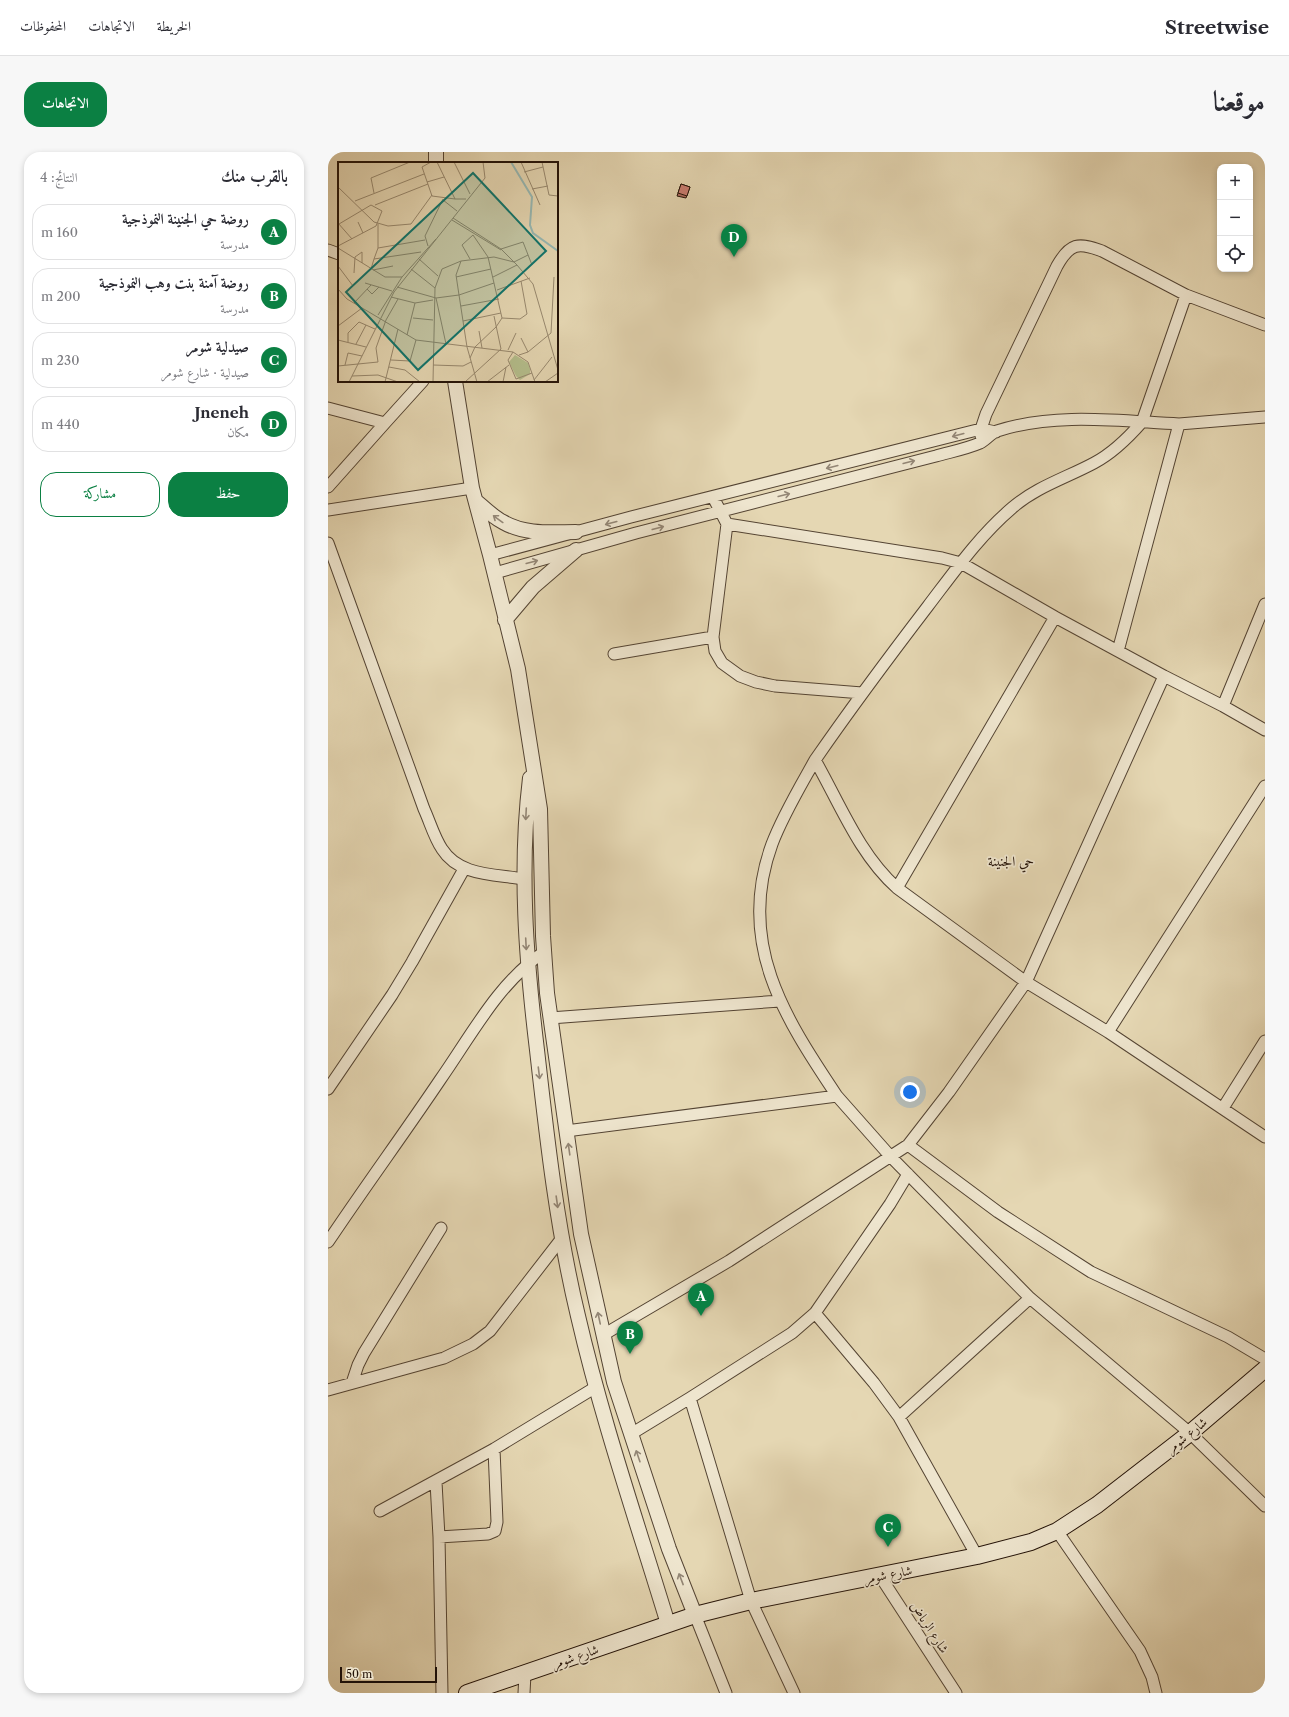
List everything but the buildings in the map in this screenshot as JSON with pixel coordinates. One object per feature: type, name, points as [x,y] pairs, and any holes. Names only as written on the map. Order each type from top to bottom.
[{"type":"main road","name":"شارع شومر","points":[[467,1693],[668,1624],[751,1601],[977,1556],[1031,1542],[1058,1530],[1097,1505],[1190,1433],[1265,1369]]},
{"type":"street","points":[[980,442],[981,429],[1007,368],[1062,256],[1074,247],[1088,246],[1102,251],[1186,295],[1265,325]]},
{"type":"street","points":[[328,250],[338,254]]},
{"type":"street","points":[[1186,295],[1142,422],[1125,441],[1095,462],[1039,489],[1013,506],[991,526],[862,693],[815,760],[781,823],[772,844],[764,871],[759,901],[760,929],[764,952],[780,1001],[807,1051],[837,1096],[891,1157],[1030,1298],[1190,1433],[1265,1506]]},
{"type":"street","points":[[328,487],[423,382]]},
{"type":"street","points":[[455,382],[474,494],[518,669],[540,809],[544,952],[550,1018],[581,1234],[614,1382],[669,1549],[726,1693]]},
{"type":"street","points":[[328,408],[386,423]]},
{"type":"street","points":[[495,573],[576,550],[936,456],[980,442],[996,432],[1049,421],[1100,419],[1179,424],[1265,417]]},
{"type":"street","points":[[1118,651],[1179,424]]},
{"type":"street","points":[[490,555],[981,429],[996,432]]},
{"type":"street","points":[[328,510],[474,494]]},
{"type":"street","points":[[474,494],[503,523],[519,529],[536,532],[576,532]]},
{"type":"street","points":[[713,497],[727,524],[713,637],[715,651],[722,664],[740,676],[756,682],[775,686],[862,693]]},
{"type":"street","points":[[727,524],[934,557],[961,563],[1055,617],[1223,706],[1265,730]]},
{"type":"street","points":[[328,543],[424,809],[441,848],[450,860],[464,869],[523,879]]},
{"type":"street","points":[[505,620],[533,587],[576,550]]},
{"type":"street","points":[[1223,706],[1265,604]]},
{"type":"street","points":[[897,888],[1055,617]]},
{"type":"street","points":[[614,654],[713,637]]},
{"type":"street","points":[[603,1335],[729,1261],[908,1145],[949,1092],[1026,982],[1164,676]]},
{"type":"street","points":[[815,760],[859,842],[875,865],[897,888],[1026,982],[1108,1032],[1265,1137]]},
{"type":"street","points":[[532,762],[526,808],[523,879],[528,963],[547,1131],[562,1238],[577,1314],[596,1387],[668,1624]]},
{"type":"street","points":[[1108,1032],[1265,786]]},
{"type":"street","points":[[328,1089],[400,982],[464,869]]},
{"type":"street","points":[[328,1242],[474,1029],[509,982],[528,963],[544,952]]},
{"type":"street","points":[[550,1018],[780,1001]]},
{"type":"street","points":[[1223,1108],[1265,1041]]},
{"type":"street","points":[[566,1131],[837,1096]]},
{"type":"street","points":[[908,1145],[998,1212],[1091,1272],[1228,1337],[1265,1359]]},
{"type":"street","points":[[631,1434],[792,1333],[815,1313],[877,1224],[908,1174]]},
{"type":"street","points":[[352,1384],[358,1365],[364,1353],[441,1228]]},
{"type":"street","points":[[329,1387],[352,1384],[444,1358],[473,1344],[490,1330],[562,1238]]},
{"type":"street","points":[[899,1417],[1030,1298]]},
{"type":"street","points":[[815,1313],[870,1378],[899,1417],[977,1556]]},
{"type":"street","points":[[380,1511],[436,1482],[494,1449],[596,1387]]},
{"type":"street","points":[[690,1398],[751,1601],[794,1693]]},
{"type":"street","points":[[439,1537],[488,1534],[495,1531],[497,1522],[494,1449]]},
{"type":"street","points":[[436,1482],[439,1537],[442,1693]]},
{"type":"street","points":[[1058,1530],[1140,1651],[1152,1677],[1156,1693]]},
{"type":"street","name":"شارع الرياض","points":[[880,1576],[956,1693]]},
{"type":"street","points":[[524,1693],[525,1674]]},
{"type":"place","name":"Jneneh","points":[[734,257]]},
{"type":"place","name":"روضة حي الجنينة النموذجية","points":[[701,1316]]},
{"type":"place","name":"روضة آمنة بنت وهب النموذجية","points":[[630,1354]]},
{"type":"place","name":"صيدلية شومر","points":[[888,1547]]},
{"type":"district","name":"حي الجنينة","points":[[1011,861]]}]
